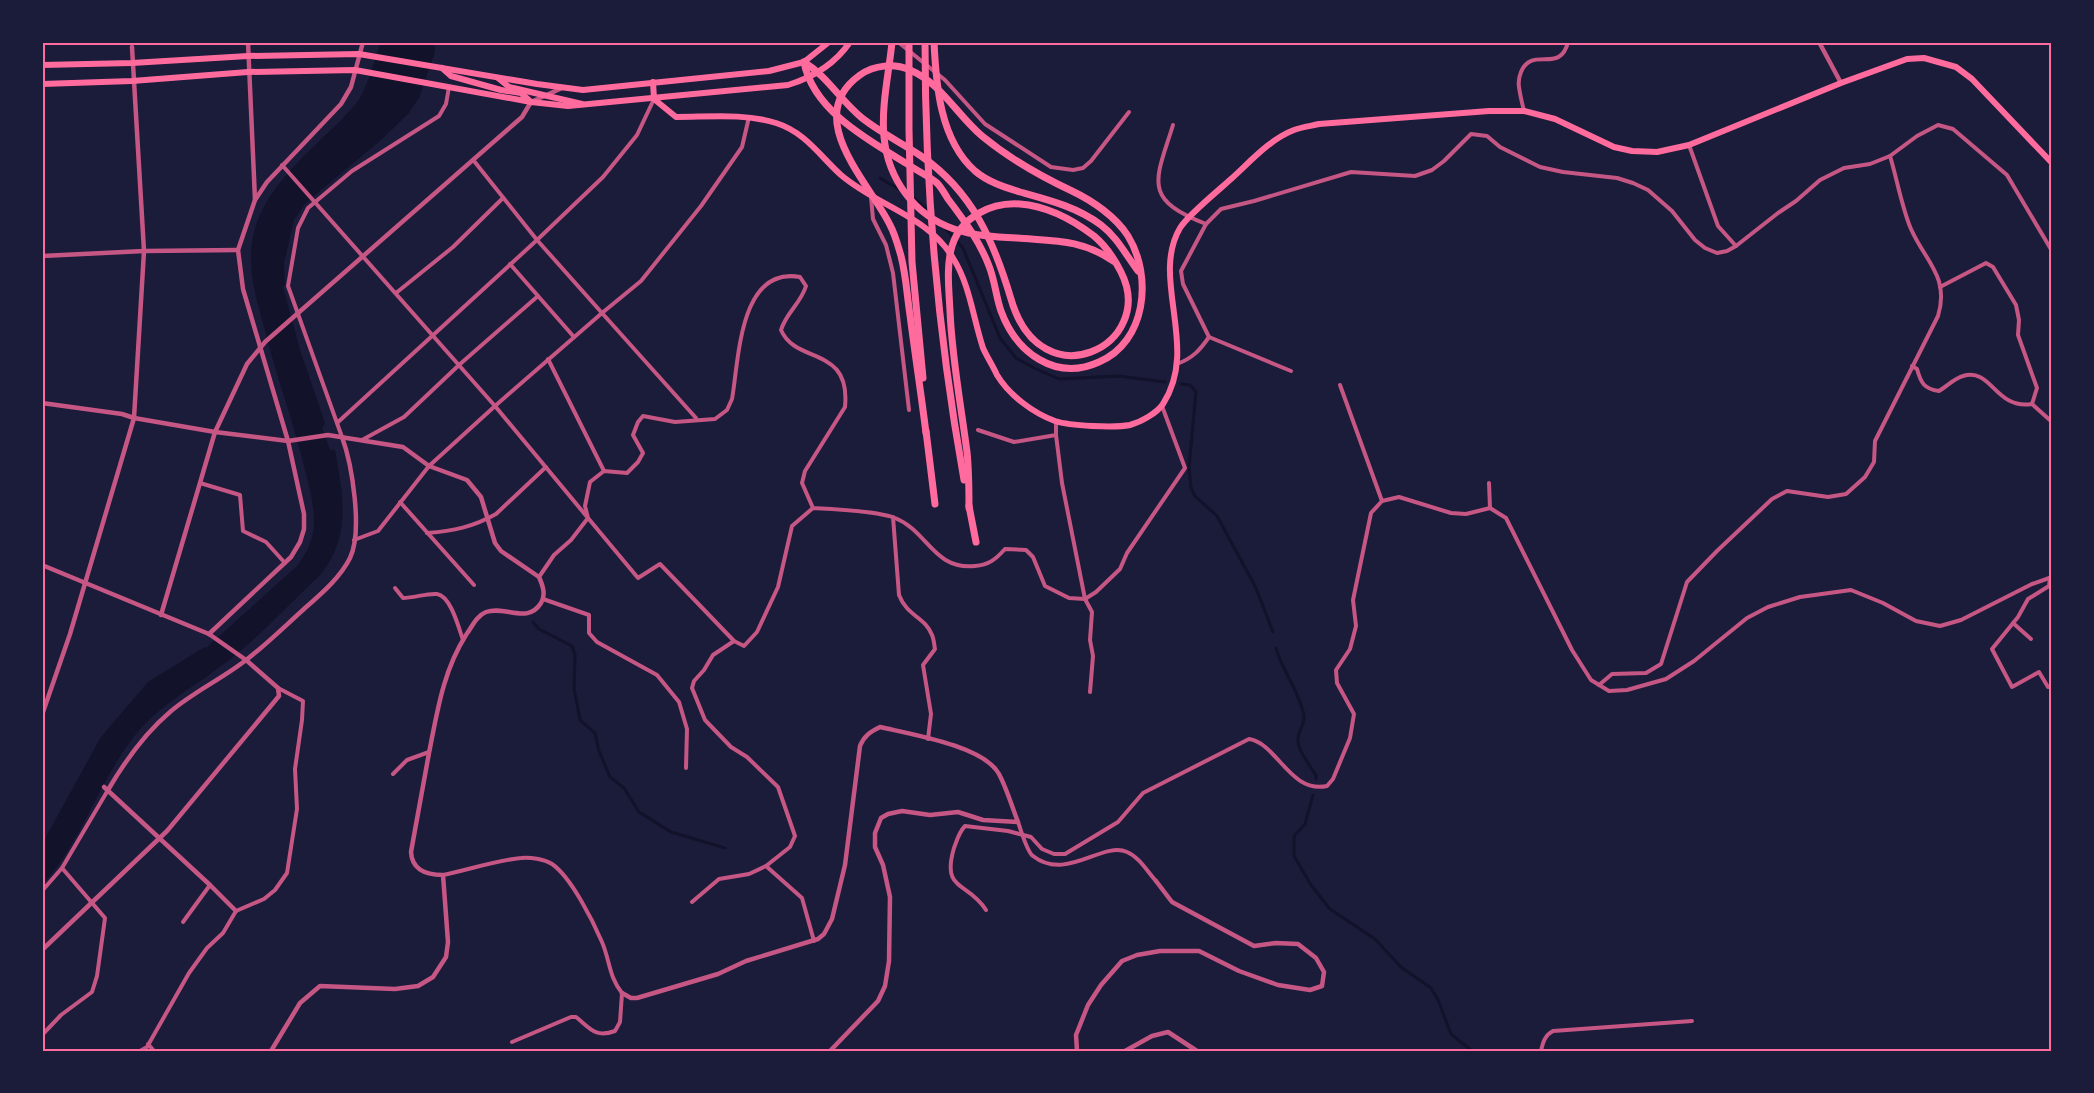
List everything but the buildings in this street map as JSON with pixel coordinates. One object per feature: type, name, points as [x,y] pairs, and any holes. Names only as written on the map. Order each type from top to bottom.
[{"type":"highway","points":[[892,42],[884,135],[893,176],[914,205],[936,221],[955,229],[981,235],[1084,245],[1117,264]]},
{"type":"highway","points":[[909,42],[912,262],[926,433]]},
{"type":"highway","points":[[925,42],[929,192],[935,261],[951,408],[976,542]]},
{"type":"highway","points":[[934,42],[941,105],[958,152],[975,171],[995,184],[1071,207],[1085,214],[1103,226],[1118,241],[1140,273]]},
{"type":"highway","points":[[804,62],[819,72],[846,105],[875,128],[922,157],[943,173],[960,191],[981,220],[995,249],[1020,325],[1040,346],[1054,353],[1081,355],[1105,345],[1116,334],[1124,320],[1128,304],[1128,285],[1105,245],[1086,230],[1042,208],[1019,204],[991,207],[972,216],[960,230],[952,245],[948,282],[952,353],[967,454],[969,508]]},
{"type":"highway","points":[[804,62],[807,79],[819,96],[852,130],[937,183],[970,229],[985,257],[1001,312],[1011,332],[1022,347],[1033,356],[1048,364],[1066,368],[1084,368],[1112,355],[1131,336],[1138,321],[1142,299],[1136,255],[1128,236],[1110,215],[1080,194],[1025,167],[982,136],[945,96],[924,78],[908,69],[894,65],[880,66],[863,72],[852,82],[842,96],[837,109],[836,123],[840,142],[891,226],[902,259],[935,504]]},
{"type":"main road","points":[[42,65],[132,63],[248,56],[359,54],[583,90],[770,71],[804,62],[829,42]]},
{"type":"main road","points":[[42,84],[132,81],[248,72],[355,70],[531,102],[568,106],[788,84],[807,79],[819,72],[842,53],[850,42]]},
{"type":"main road","points":[[653,82],[654,99],[676,117],[749,117],[792,129],[810,142],[841,175],[872,197],[925,226],[944,244],[955,260],[965,282],[984,350],[1000,378],[1015,396],[1034,410],[1056,421],[1097,426],[1131,425],[1148,417],[1162,406],[1172,387],[1177,363],[1178,335],[1170,285],[1172,250],[1181,227],[1266,148],[1294,130],[1319,124],[1489,111],[1524,111],[1555,119],[1614,147],[1632,151],[1658,152],[1689,145],[1841,83],[1907,59],[1924,58],[1956,67],[1972,79],[2052,164]]},
{"type":"main road","points":[[441,68],[451,76],[501,90],[521,93],[531,102]]},
{"type":"main road","points":[[498,78],[509,87],[546,94],[584,105]]},
{"type":"street","points":[[248,42],[255,200]]},
{"type":"street","points":[[209,634],[291,557],[300,542],[303,529],[304,514],[288,441],[243,289],[238,250],[255,200],[282,165],[341,104],[351,87],[363,42]]},
{"type":"street","points":[[898,42],[945,80],[985,124],[1051,167],[1065,170],[1083,168],[1129,112]]},
{"type":"street","points":[[1524,111],[1519,86],[1523,66],[1527,61],[1536,59],[1555,60],[1560,57],[1568,42]]},
{"type":"street","points":[[1819,42],[1841,83]]},
{"type":"street","points":[[42,715],[86,584],[134,418],[144,251],[132,81],[132,47]]},
{"type":"street","points":[[42,891],[62,868],[106,789],[143,738],[171,711],[246,660],[330,584],[351,556],[355,515],[347,452],[288,286],[298,228],[312,200],[352,171],[439,116],[446,104],[450,87]]},
{"type":"street","points":[[160,615],[215,432],[247,364],[266,342],[522,117],[531,102],[562,88]]},
{"type":"street","points":[[337,423],[603,177],[637,135],[654,99]]},
{"type":"street","points":[[354,540],[378,531],[429,466],[548,359],[641,281],[700,206],[741,147],[749,117]]},
{"type":"street","points":[[1173,124],[1158,175],[1158,188],[1166,202],[1206,224]]},
{"type":"street","points":[[1291,371],[1209,337],[1183,284],[1181,272],[1206,224],[1221,209],[1351,172],[1416,176],[1432,170],[1444,161],[1471,134],[1486,135],[1507,151],[1540,167],[1617,178],[1634,183],[1648,190],[1672,211],[1695,240],[1705,248],[1717,253],[1736,246],[1820,180],[1845,168],[1870,164],[1890,156],[1938,124],[1953,129],[2007,175],[2052,251]]},
{"type":"street","points":[[1689,145],[1718,226],[1736,246]]},
{"type":"street","points":[[1599,685],[1612,674],[1646,674],[1661,664],[1687,582],[1772,499],[1787,491],[1828,497],[1846,494],[1865,477],[1874,462],[1875,441],[1938,316],[1942,298],[1934,268],[1911,229],[1890,156]]},
{"type":"street","points":[[474,161],[537,240],[697,419]]},
{"type":"street","points":[[282,165],[495,406],[638,578],[660,564],[734,641],[744,646],[757,632],[778,588],[792,526],[813,508],[893,517],[909,525],[939,557],[963,567],[982,565],[996,560],[1005,549],[1026,550],[1033,557],[1045,586],[1069,598],[1085,599],[1096,592],[1120,569],[1127,553],[1185,468],[1162,406]]},
{"type":"street","points":[[872,197],[873,219],[886,245],[893,273],[909,410]]},
{"type":"street","points":[[396,293],[453,247],[503,198]]},
{"type":"street","points":[[42,256],[144,251],[238,250]]},
{"type":"street","points":[[1940,286],[1986,263],[1993,267],[2016,305],[2019,321],[2018,335],[2037,388],[2032,404]]},
{"type":"street","points":[[510,264],[574,337]]},
{"type":"street","points":[[588,518],[585,506],[590,482],[604,471],[627,473],[638,462],[642,453],[633,435],[643,416],[675,422],[715,419],[727,410],[732,399],[743,323],[756,296],[765,286],[775,279],[788,275],[800,277],[806,286],[804,294],[784,320],[781,330],[785,340],[831,364],[842,377],[846,395],[845,407],[805,471],[802,483],[813,508]]},
{"type":"street","points":[[362,440],[404,417],[538,296]]},
{"type":"street","points":[[1177,363],[1189,359],[1200,351],[1209,337]]},
{"type":"street","points":[[548,359],[604,471]]},
{"type":"street","points":[[1912,366],[1917,369],[1921,382],[1929,389],[1939,391],[1962,376],[1975,373],[1983,377],[1996,392],[2009,401],[2020,406],[2032,404]]},
{"type":"street","points":[[1340,385],[1382,501]]},
{"type":"street","points":[[42,403],[122,414],[215,432],[288,441],[328,435],[403,447],[429,466],[467,480],[481,497],[495,543],[501,551],[539,577],[543,584],[543,600],[538,608],[530,613],[519,615],[502,610],[489,611],[480,615],[463,639],[443,686],[411,852],[412,859],[415,866],[423,872],[434,875],[444,875],[522,858],[543,860],[553,865],[587,909],[603,944],[614,983],[622,993],[631,998],[718,974],[746,961],[814,940],[824,934],[832,919],[845,865],[860,746],[864,737],[880,727],[967,750],[988,762],[999,773],[1031,855],[1046,863],[1066,865],[1109,852],[1124,850],[1137,858],[1172,902],[1254,946],[1276,943],[1298,944],[1316,958],[1324,972],[1322,986],[1310,990],[1278,985],[1239,972],[1199,951],[1160,951],[1137,955],[1122,961],[1088,1005],[1076,1035],[1077,1051]]},
{"type":"street","points":[[2032,404],[2052,422]]},
{"type":"street","points":[[1056,421],[1062,483],[1085,599],[1092,612],[1090,640],[1093,656],[1090,692]]},
{"type":"street","points":[[978,430],[1014,442],[1056,435]]},
{"type":"street","points":[[427,533],[456,530],[487,519],[496,514],[546,467]]},
{"type":"street","points":[[200,483],[240,495],[243,531],[266,542],[285,563]]},
{"type":"street","points":[[1489,483],[1490,508]]},
{"type":"street","points":[[986,910],[979,898],[955,882],[951,876],[952,855],[958,836],[965,826],[1032,837],[1042,849],[1054,854],[1065,854],[1118,822],[1143,794],[1249,739],[1257,740],[1292,775],[1312,787],[1327,786],[1333,779],[1350,738],[1354,714],[1337,683],[1336,670],[1350,649],[1356,626],[1353,600],[1367,527],[1371,513],[1382,501],[1399,497],[1450,513],[1466,514],[1490,508],[1506,518],[1572,650],[1591,680],[1608,691],[1627,690],[1666,678],[1694,661],[1747,618],[1768,607],[1800,597],[1851,590],[1883,603],[1916,621],[1940,626],[1961,620],[2032,584],[2051,578]]},
{"type":"street","points":[[400,502],[474,585]]},
{"type":"street","points":[[893,517],[899,595],[903,606],[926,624],[932,635],[935,649],[923,665],[932,714],[928,739]]},
{"type":"street","points":[[539,577],[554,555],[571,540],[588,518]]},
{"type":"street","points":[[42,565],[209,634],[246,660],[278,688],[303,701],[295,770],[297,809],[287,873],[275,890],[264,899],[236,911],[223,933],[207,948],[189,973],[148,1044],[140,1051]]},
{"type":"street","points":[[2048,687],[2038,672],[2012,687],[1992,649],[2013,623],[2028,598],[2049,585],[2051,578]]},
{"type":"street","points":[[395,588],[403,598],[438,594],[444,597],[451,607],[463,639]]},
{"type":"street","points":[[543,600],[589,615],[589,633],[597,642],[657,675],[679,702],[687,729],[686,768]]},
{"type":"street","points":[[2013,623],[2031,639]]},
{"type":"street","points":[[692,902],[719,879],[749,874],[766,866],[790,847],[795,836],[778,787],[747,757],[731,747],[705,720],[692,688],[694,681],[713,655],[734,641]]},
{"type":"street","points":[[42,950],[160,838],[274,704],[279,696],[278,688]]},
{"type":"street","points":[[393,774],[407,759],[430,752]]},
{"type":"street","points":[[106,789],[236,911]]},
{"type":"street","points":[[830,1051],[878,1001],[885,986],[889,961],[890,897],[883,865],[875,847],[875,834],[881,819],[888,814],[902,811],[930,815],[958,812],[983,820],[1018,822]]},
{"type":"street","points":[[766,866],[802,898],[814,940]]},
{"type":"street","points":[[42,1035],[61,1016],[92,992],[97,976],[105,918],[62,868]]},
{"type":"street","points":[[271,1051],[300,1004],[320,986],[396,989],[418,986],[433,977],[446,957],[448,942],[444,875]]},
{"type":"street","points":[[183,922],[210,885]]},
{"type":"street","points":[[512,1042],[571,1017],[576,1017],[597,1034],[603,1035],[615,1031],[621,1022],[622,993]]},
{"type":"street","points":[[1541,1051],[1548,1033],[1553,1031],[1692,1021]]},
{"type":"street","points":[[1125,1051],[1152,1035],[1168,1032],[1197,1051]]},
{"type":"street","points":[[148,1044],[154,1051]]},
{"type":"shaded area","points":[[381,42],[434,42],[435,52],[419,98],[408,114],[381,140],[305,204],[294,220],[284,263],[285,285],[283,287],[300,350],[325,423],[322,428],[330,450],[335,450],[342,500],[341,531],[337,547],[319,576],[262,632],[225,663],[171,701],[142,727],[127,745],[115,765],[70,848],[42,885],[42,844],[101,737],[148,682],[207,647],[297,566],[308,547],[314,525],[312,502],[299,445],[255,294],[251,260],[253,235],[272,193],[287,174],[359,99],[367,84]]},
{"type":"waterway","points":[[880,178],[902,191]]},
{"type":"waterway","points":[[913,197],[930,212]]},
{"type":"waterway","points":[[945,228],[963,248],[1000,338],[1016,358],[1059,379],[1119,376],[1165,382]]},
{"type":"waterway","points":[[1181,384],[1190,385],[1196,392],[1189,467],[1191,488],[1195,496],[1217,516],[1256,588],[1273,632]]},
{"type":"waterway","points":[[533,622],[539,629],[572,646],[575,655],[574,688],[580,720],[595,733],[599,751],[610,777],[624,788],[639,812],[671,832],[725,848]]},
{"type":"waterway","points":[[1276,648],[1302,707],[1304,719],[1298,743],[1316,779]]},
{"type":"waterway","points":[[1313,795],[1305,824],[1294,836],[1294,856],[1311,885],[1330,909],[1375,939],[1401,967],[1431,988],[1451,1034],[1472,1051]]}]
